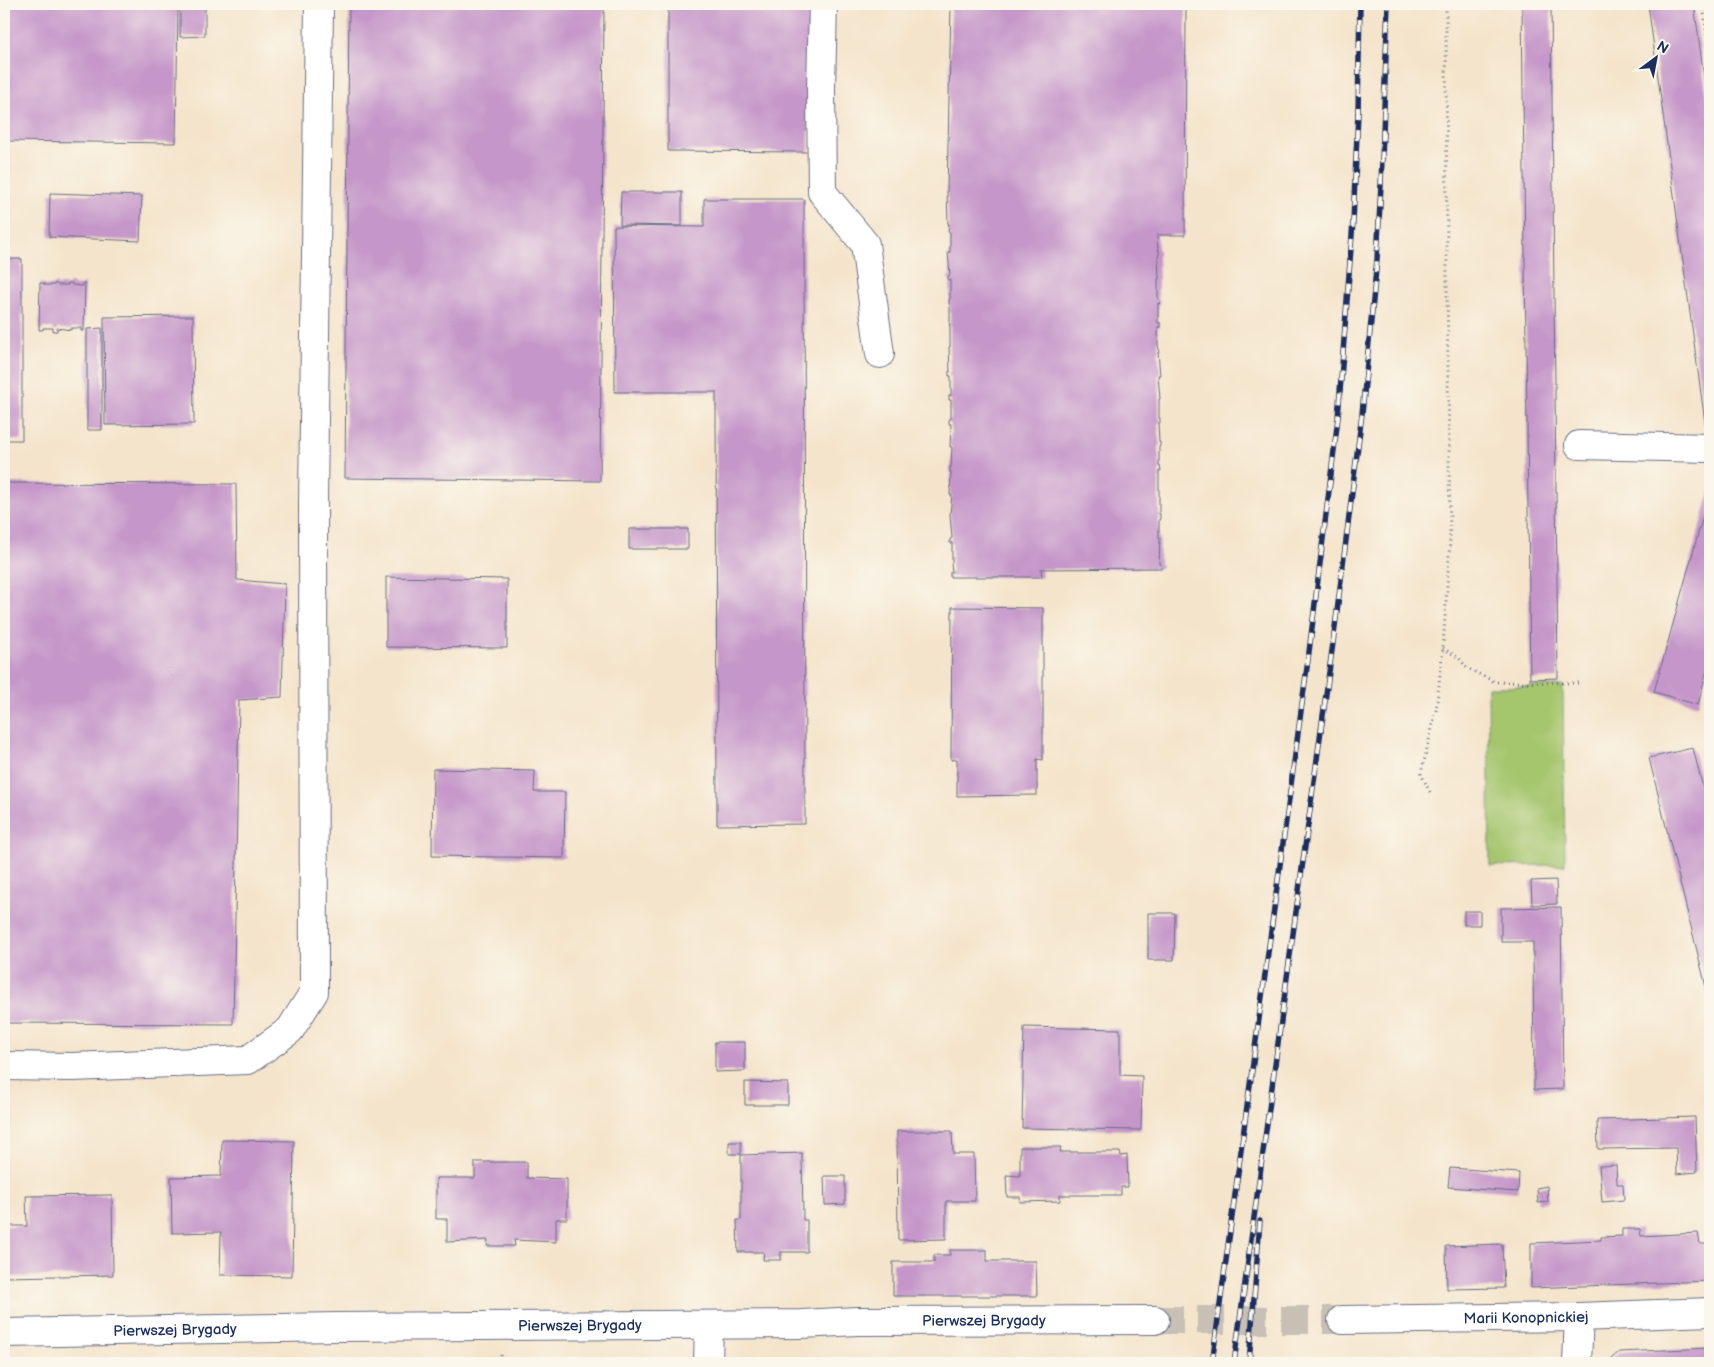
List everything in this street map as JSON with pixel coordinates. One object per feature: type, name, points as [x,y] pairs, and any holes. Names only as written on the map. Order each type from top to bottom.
[{"type":"street","points":[[4,1066],[72,1067],[248,1060],[290,1030],[314,992],[313,502],[318,4]]},
{"type":"street","points":[[823,4],[821,88],[822,192],[865,244],[880,354]]},
{"type":"street","points":[[1578,445],[1710,448]]},
{"type":"street","name":"Marii Konopnickiej","points":[[1342,1320],[1579,1317],[1710,1312]]},
{"type":"street","points":[[1577,1363],[1579,1317]]},
{"type":"street","name":"Pierwszej Brygady","points":[[4,1334],[348,1327],[709,1326],[857,1321],[1155,1320]]},
{"type":"street","points":[[708,1363],[709,1326]]},
{"type":"path","points":[[1430,792],[1421,774],[1436,711],[1444,648],[1450,540],[1446,283],[1446,4]]},
{"type":"path","points":[[1703,4],[1710,59]]},
{"type":"path","points":[[1444,648],[1459,658],[1467,668],[1495,682],[1578,683]]},
{"type":"green space","points":[[1563,686],[1565,865],[1490,866],[1488,687]]},
{"type":"building","points":[[4,4],[178,4],[176,143],[4,141]]},
{"type":"building","points":[[180,4],[205,4],[205,36],[180,37]]},
{"type":"building","points":[[349,4],[604,4],[600,481],[345,478]]},
{"type":"building","points":[[668,4],[809,4],[809,152],[668,151]]},
{"type":"building","points":[[951,4],[1186,4],[1185,235],[1157,235],[1159,250],[1158,299],[1160,304],[1158,303],[1158,323],[1160,322],[1160,327],[1158,327],[1158,346],[1160,352],[1158,352],[1160,375],[1158,375],[1160,423],[1158,423],[1160,442],[1159,466],[1161,471],[1159,471],[1159,564],[1161,564],[1162,568],[1041,569],[1042,577],[950,577],[950,572],[952,572],[950,467],[952,447],[950,447],[951,424],[949,424],[949,419],[951,419],[951,400],[949,400],[949,395],[951,396],[951,376],[949,376],[950,280],[948,280],[950,275],[948,252],[950,252],[950,232],[948,232],[947,192]]},
{"type":"building","points":[[1522,4],[1551,4],[1558,678],[1530,679]]},
{"type":"building","points":[[1648,4],[1694,4],[1710,121],[1710,423],[1705,423]]},
{"type":"building","points":[[621,192],[682,192],[682,226],[620,225]]},
{"type":"building","points":[[50,193],[142,196],[140,241],[49,237]]},
{"type":"building","points":[[704,199],[804,199],[805,824],[717,825],[716,392],[615,392],[614,226],[704,227]]},
{"type":"building","points":[[4,259],[22,259],[22,440],[4,440]]},
{"type":"building","points":[[40,283],[44,283],[44,285],[54,285],[55,283],[58,285],[68,285],[68,283],[72,283],[72,285],[82,286],[82,283],[85,283],[84,331],[81,331],[81,328],[71,328],[71,330],[57,328],[57,331],[53,331],[53,328],[39,330]]},
{"type":"building","points":[[193,316],[194,424],[105,425],[104,317]]},
{"type":"building","points":[[102,328],[102,430],[87,430],[87,329]]},
{"type":"building","points":[[4,483],[236,484],[237,580],[285,584],[282,697],[239,700],[233,1024],[4,1023]]},
{"type":"building","points":[[1710,491],[1710,658],[1698,705],[1654,692]]},
{"type":"building","points":[[629,529],[688,529],[688,549],[629,549]]},
{"type":"building","points":[[386,577],[507,579],[507,648],[386,647]]},
{"type":"building","points":[[952,607],[1043,608],[1043,760],[1037,759],[1037,795],[957,796],[957,759],[951,760]]},
{"type":"building","points":[[1693,748],[1710,816],[1710,1003],[1649,758]]},
{"type":"building","points":[[433,769],[535,771],[534,792],[565,792],[564,858],[432,856]]},
{"type":"building","points":[[1556,880],[1557,904],[1532,905],[1531,881]]},
{"type":"building","points":[[1561,907],[1563,1089],[1534,1090],[1533,942],[1501,942],[1501,908]]},
{"type":"building","points":[[1464,911],[1480,911],[1480,925],[1464,925]]},
{"type":"building","points":[[1148,913],[1175,913],[1174,960],[1148,960]]},
{"type":"building","points":[[1024,1027],[1120,1029],[1120,1075],[1142,1076],[1141,1130],[1022,1128]]},
{"type":"building","points":[[715,1042],[745,1042],[745,1071],[715,1072]]},
{"type":"building","points":[[745,1082],[788,1083],[788,1105],[745,1105]]},
{"type":"building","points":[[1695,1117],[1697,1172],[1677,1174],[1676,1148],[1598,1149],[1597,1120]]},
{"type":"building","points":[[897,1131],[952,1131],[953,1154],[974,1154],[975,1201],[946,1201],[946,1239],[898,1240]]},
{"type":"building","points":[[222,1140],[294,1141],[292,1276],[220,1275],[221,1232],[172,1233],[171,1177],[221,1176]]},
{"type":"building","points":[[729,1142],[741,1142],[741,1154],[729,1154]]},
{"type":"building","points":[[1020,1147],[1061,1147],[1060,1152],[1120,1152],[1121,1156],[1127,1155],[1128,1187],[1121,1187],[1121,1195],[1060,1195],[1060,1201],[1020,1202],[1020,1197],[1007,1197],[1006,1175],[1020,1176]]},
{"type":"building","points":[[802,1153],[803,1220],[807,1220],[807,1252],[781,1252],[781,1260],[763,1260],[764,1252],[738,1252],[737,1220],[741,1220],[741,1155]]},
{"type":"building","points":[[475,1162],[527,1162],[527,1178],[567,1179],[567,1219],[556,1219],[556,1242],[514,1240],[515,1246],[487,1246],[488,1240],[447,1242],[447,1219],[436,1219],[436,1178],[475,1178]]},
{"type":"building","points":[[1616,1165],[1617,1184],[1623,1184],[1624,1200],[1602,1202],[1599,1166]]},
{"type":"building","points":[[1450,1168],[1519,1173],[1518,1192],[1448,1187]]},
{"type":"building","points":[[824,1176],[845,1176],[845,1204],[825,1205]]},
{"type":"building","points":[[1547,1186],[1548,1202],[1538,1203],[1537,1188]]},
{"type":"building","points":[[112,1195],[113,1275],[4,1277],[4,1226],[27,1226],[26,1196]]},
{"type":"building","points":[[1622,1229],[1640,1229],[1641,1236],[1698,1233],[1700,1244],[1710,1244],[1710,1281],[1531,1288],[1531,1243],[1601,1240],[1601,1237],[1622,1236]]},
{"type":"building","points":[[1502,1244],[1504,1288],[1447,1289],[1446,1246]]},
{"type":"building","points":[[950,1250],[987,1250],[987,1261],[1036,1261],[1037,1296],[893,1296],[893,1262],[934,1262],[934,1255],[950,1255]]},
{"type":"building","points":[[1710,1348],[1710,1363],[1606,1363],[1619,1352]]},
{"type":"tunnel","points":[[1155,1320],[1342,1320]]},
{"type":"railway","points":[[1212,1363],[1308,660],[1338,418],[1353,222],[1360,4]]},
{"type":"railway","points":[[1234,1363],[1333,643],[1362,414],[1377,259],[1388,4]]},
{"type":"railway","points":[[1249,1363],[1260,1221]]}]
